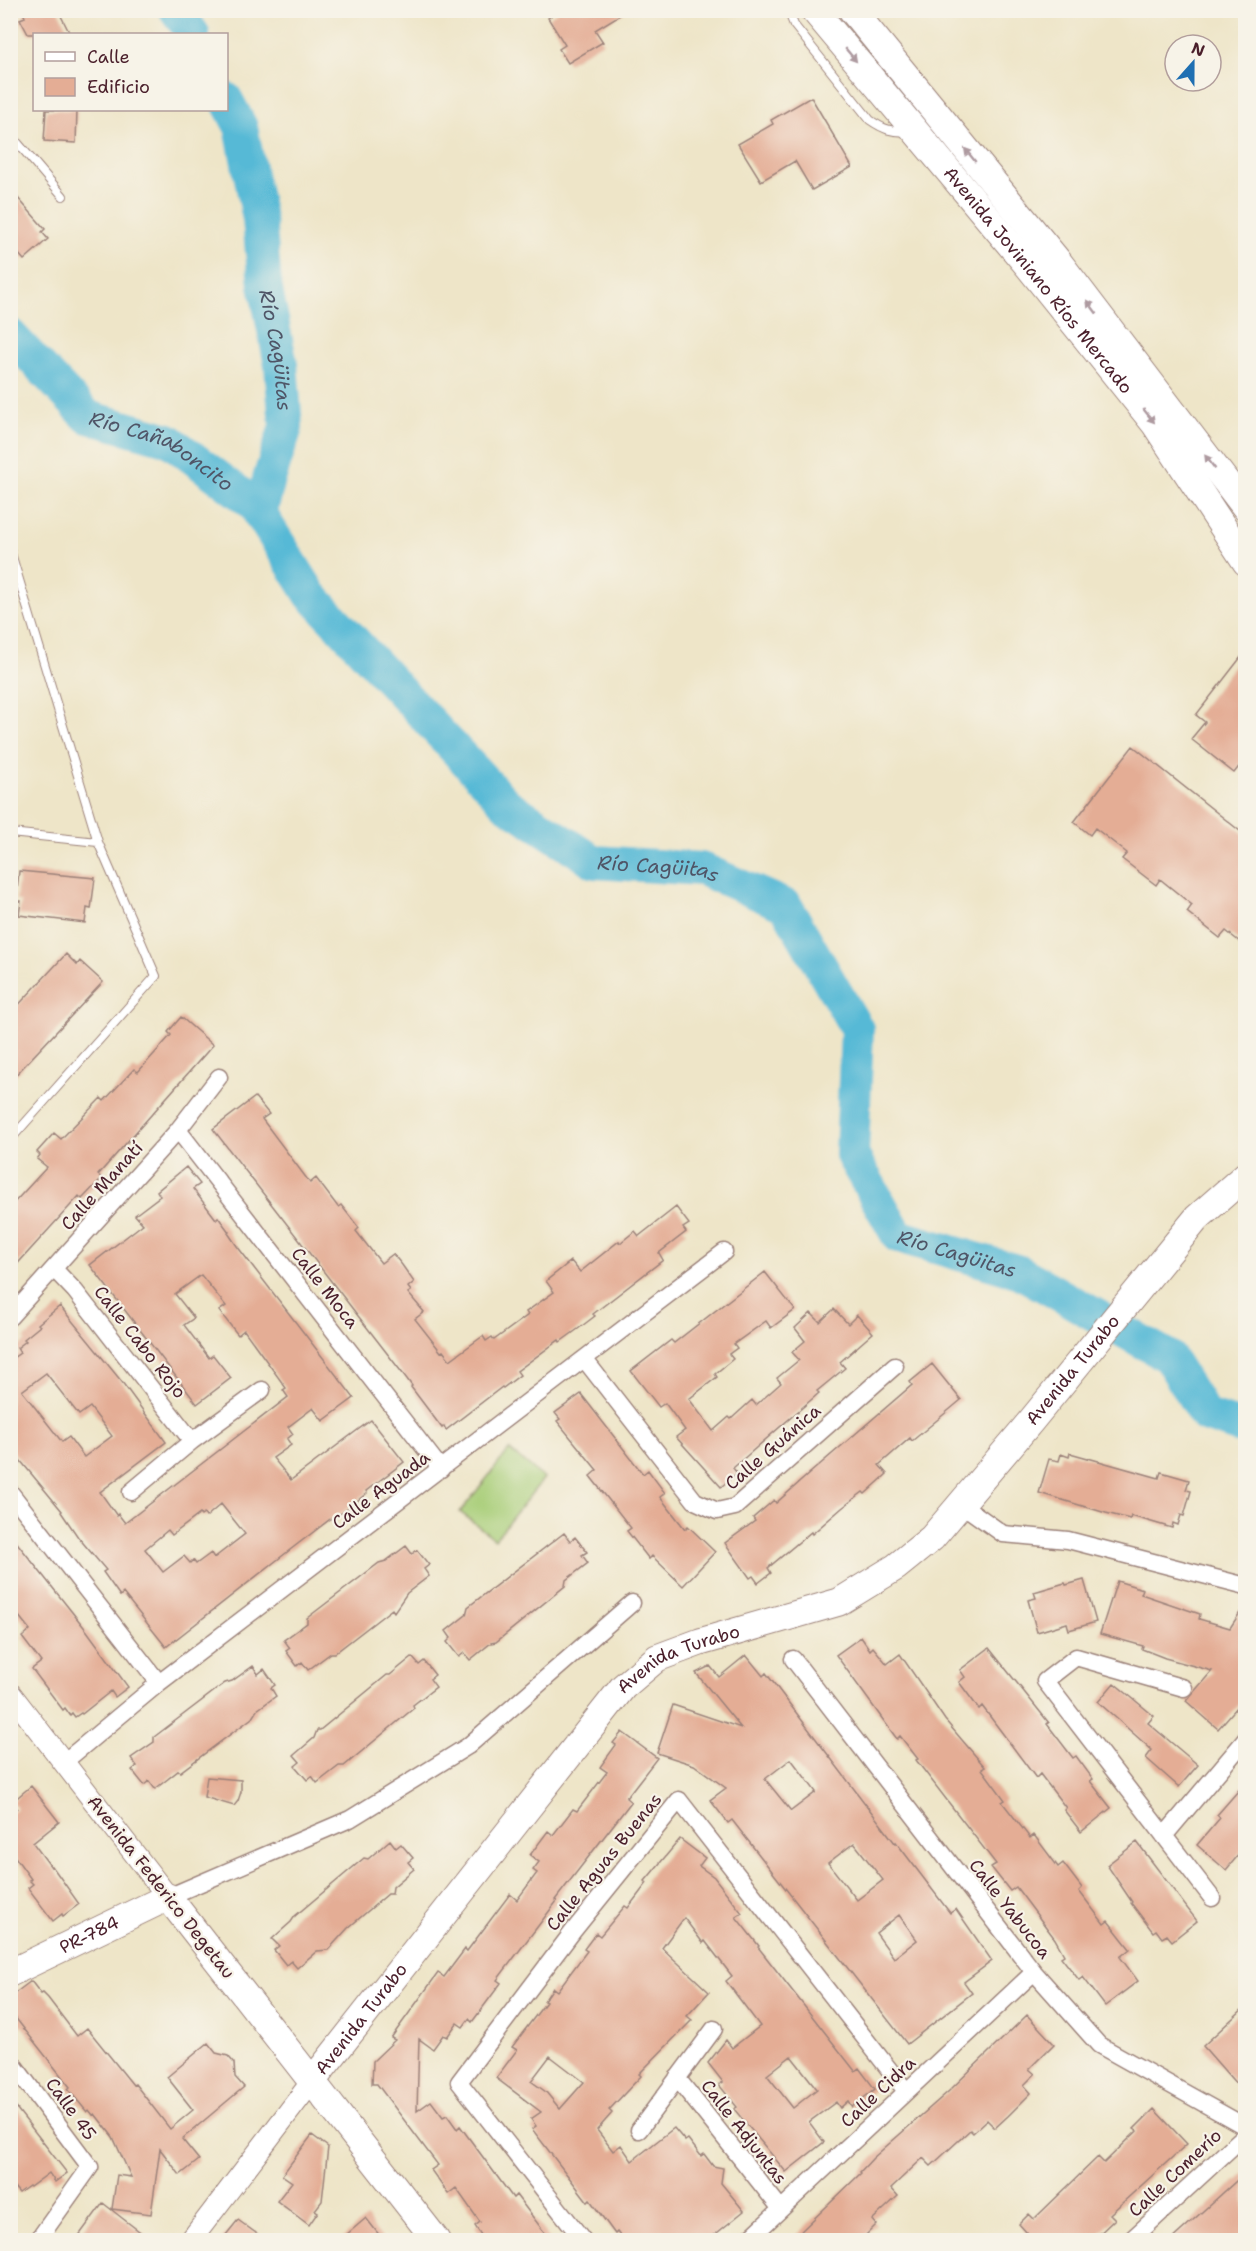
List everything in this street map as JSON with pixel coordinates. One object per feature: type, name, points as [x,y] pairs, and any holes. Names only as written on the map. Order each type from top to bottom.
[{"type":"main road","name":"Avenida Joviniano Ríos Mercado","points":[[814,10],[1029,267],[1155,424],[1245,562]]},
{"type":"main road","name":"Avenida Joviniano Ríos Mercado","points":[[852,10],[1057,260],[1245,508]]},
{"type":"main road","name":"Avenida Turabo","points":[[313,2080],[623,1687],[657,1658],[700,1642],[839,1602],[896,1567],[932,1538],[1197,1218],[1245,1175]]},
{"type":"main road","name":"Avenida Federico Degetau","points":[[168,1897],[313,2080],[436,2241]]},
{"type":"main road","name":"PR-784","points":[[10,1973],[168,1897]]},
{"type":"street","name":"Calle Manatí","points":[[10,1317],[178,1130],[219,1077]]},
{"type":"street","name":"Calle Moca","points":[[178,1130],[441,1469]]},
{"type":"street","name":"Calle Aguada","points":[[64,1762],[159,1683],[724,1252]]},
{"type":"street","name":"Calle Cabo Rojo","points":[[54,1269],[75,1291],[192,1441]]},
{"type":"street","name":"Calle Guánica","points":[[585,1360],[695,1501],[717,1511],[735,1507],[895,1366]]},
{"type":"street","points":[[131,1492],[192,1441],[262,1390]]},
{"type":"street","points":[[10,1492],[159,1683]]},
{"type":"street","points":[[961,1504],[1003,1534],[1068,1540],[1245,1586]]},
{"type":"street","points":[[168,1897],[350,1819],[468,1746],[632,1603]]},
{"type":"street","points":[[1184,1688],[1076,1657],[1045,1681],[1212,1898]]},
{"type":"street","name":"Calle Yabucoa","points":[[793,1659],[1034,1972],[1099,2045],[1245,2127]]},
{"type":"street","name":"Avenida Federico Degetau","points":[[10,1693],[168,1897]]},
{"type":"street","points":[[1164,1836],[1245,1739]]},
{"type":"street","name":"Calle Aguas Buenas","points":[[582,2241],[459,2082],[574,1929],[679,1800],[906,2091]]},
{"type":"street","name":"Calle Cidra","points":[[748,2241],[1034,1972]]},
{"type":"street","name":"Calle Adjuntas","points":[[639,2130],[714,2029]]},
{"type":"street","name":"Calle 45","points":[[10,2060],[90,2167],[38,2241]]},
{"type":"street","name":"Calle Adjuntas","points":[[677,2078],[781,2209]]},
{"type":"street","name":"Avenida Turabo","points":[[191,2241],[313,2080]]},
{"type":"street","name":"Calle Comerío","points":[[1131,2241],[1245,2134]]},
{"type":"lane","points":[[788,10],[794,25],[870,120],[881,128],[895,132],[915,131]]},
{"type":"lane","points":[[10,134],[63,196]]},
{"type":"lane","points":[[10,550],[98,842],[156,976],[10,1140]]},
{"type":"lane","points":[[10,833],[98,842]]},
{"type":"green space","points":[[509,1450],[544,1478],[495,1539],[460,1512]]},
{"type":"building","points":[[22,10],[58,10],[70,33],[28,34],[20,19],[25,17]]},
{"type":"building","points":[[560,10],[628,10],[595,30],[603,42],[568,63],[559,49],[565,45],[548,18]]},
{"type":"building","points":[[811,97],[852,167],[812,190],[795,161],[761,181],[738,144],[773,124],[771,120]]},
{"type":"building","points":[[46,111],[77,111],[76,143],[44,141]]},
{"type":"building","points":[[10,189],[45,229],[42,232],[48,239],[24,260],[10,244]]},
{"type":"building","points":[[1245,652],[1245,759],[1234,773],[1191,739],[1205,722],[1196,715]]},
{"type":"building","points":[[1133,746],[1245,835],[1245,946],[1226,931],[1220,938],[1187,912],[1192,905],[1160,879],[1156,885],[1122,859],[1127,853],[1095,828],[1090,835],[1074,822]]},
{"type":"building","points":[[19,871],[95,878],[91,909],[87,908],[85,923],[19,915],[21,901],[16,901]]},
{"type":"building","points":[[66,954],[77,965],[80,961],[103,982],[10,1081],[10,1014]]},
{"type":"building","points":[[181,1017],[213,1045],[98,1175],[102,1178],[82,1199],[79,1196],[10,1272],[10,1207],[47,1167],[37,1159],[40,1155],[37,1152],[54,1133],[61,1139],[101,1098],[104,1101],[134,1069],[138,1072],[171,1035],[168,1032]]},
{"type":"building","points":[[255,1097],[269,1114],[262,1119],[310,1183],[316,1178],[338,1207],[341,1205],[359,1228],[356,1231],[381,1263],[393,1254],[402,1265],[414,1282],[408,1287],[411,1291],[408,1293],[424,1312],[415,1319],[450,1360],[483,1336],[486,1341],[492,1337],[494,1340],[528,1315],[526,1312],[554,1292],[546,1281],[571,1261],[580,1272],[619,1241],[620,1243],[635,1231],[639,1236],[676,1207],[689,1224],[683,1228],[686,1232],[659,1253],[663,1260],[593,1314],[595,1316],[578,1329],[517,1371],[520,1375],[446,1430],[444,1426],[442,1428],[407,1379],[213,1129]]},
{"type":"building","points":[[186,1167],[200,1184],[193,1189],[216,1219],[218,1217],[237,1246],[354,1398],[323,1421],[313,1408],[288,1427],[293,1434],[287,1439],[291,1445],[273,1458],[291,1480],[371,1420],[404,1462],[342,1513],[333,1517],[166,1647],[123,1593],[120,1596],[103,1572],[106,1570],[78,1537],[62,1511],[10,1448],[10,1360],[20,1353],[17,1348],[26,1341],[24,1339],[60,1306],[122,1382],[166,1442],[100,1492],[117,1516],[118,1514],[125,1523],[288,1397],[283,1390],[286,1388],[244,1330],[238,1335],[219,1311],[226,1306],[201,1275],[175,1294],[194,1318],[184,1325],[209,1358],[213,1355],[231,1378],[197,1404],[90,1265],[143,1224],[135,1215],[160,1196],[157,1191]],"holes":[[[46,1373],[79,1415],[90,1407],[112,1436],[84,1457],[69,1437],[62,1442],[22,1391]],[[221,1504],[245,1534],[214,1558],[211,1553],[196,1564],[193,1560],[190,1563],[184,1556],[163,1572],[145,1549],[168,1530],[172,1535],[200,1514],[206,1517]]]},
{"type":"building","points":[[765,1272],[795,1310],[771,1328],[766,1321],[734,1344],[737,1348],[729,1354],[733,1359],[715,1374],[717,1377],[689,1399],[713,1431],[729,1417],[731,1419],[752,1400],[756,1405],[781,1383],[777,1378],[799,1360],[792,1352],[805,1341],[795,1328],[811,1313],[820,1322],[834,1309],[848,1324],[857,1315],[873,1333],[840,1362],[845,1368],[733,1468],[737,1473],[721,1487],[676,1437],[685,1430],[665,1403],[659,1407],[631,1371],[671,1340],[674,1343]]},
{"type":"building","points":[[932,1364],[961,1400],[912,1441],[910,1438],[879,1465],[887,1474],[865,1494],[863,1492],[812,1534],[811,1532],[768,1568],[771,1573],[758,1583],[753,1576],[750,1578],[725,1543],[755,1521],[753,1518],[774,1500],[776,1503],[912,1385],[910,1382]]},
{"type":"building","points":[[581,1394],[643,1474],[648,1470],[665,1493],[660,1497],[685,1529],[688,1526],[715,1552],[683,1586],[652,1556],[649,1559],[627,1531],[631,1528],[590,1476],[597,1470],[557,1421],[560,1419],[555,1413]]},
{"type":"building","points":[[1070,1453],[1159,1478],[1161,1472],[1189,1480],[1186,1490],[1191,1491],[1184,1516],[1181,1515],[1178,1525],[1173,1523],[1172,1528],[1131,1516],[1130,1519],[1106,1513],[1039,1493],[1049,1459],[1059,1461],[1061,1454],[1069,1457]]},
{"type":"building","points":[[564,1533],[570,1541],[575,1537],[587,1552],[582,1555],[588,1563],[566,1580],[565,1586],[496,1642],[491,1643],[470,1660],[464,1653],[459,1657],[447,1642],[451,1638],[446,1631],[466,1615],[468,1607]]},
{"type":"building","points":[[10,1534],[128,1687],[115,1697],[111,1691],[75,1717],[72,1713],[70,1715],[65,1708],[63,1710],[32,1669],[41,1662],[22,1637],[30,1630],[10,1605]]},
{"type":"building","points":[[406,1546],[412,1554],[417,1550],[429,1565],[424,1569],[429,1576],[407,1593],[394,1612],[392,1609],[335,1653],[331,1653],[308,1670],[302,1662],[297,1666],[286,1651],[290,1648],[284,1640],[307,1623],[307,1618],[379,1563],[386,1561]]},
{"type":"building","points":[[1084,1580],[1096,1622],[1069,1630],[1067,1623],[1037,1632],[1028,1600],[1036,1598],[1034,1592]]},
{"type":"building","points":[[1117,1581],[1143,1589],[1141,1594],[1200,1614],[1199,1619],[1230,1628],[1245,1605],[1245,1698],[1218,1729],[1186,1701],[1212,1671],[1165,1658],[1142,1649],[1143,1646],[1100,1634]]},
{"type":"building","points":[[861,1637],[870,1650],[873,1647],[887,1664],[900,1654],[945,1720],[985,1767],[982,1769],[1005,1800],[1002,1802],[1030,1838],[1034,1835],[1058,1867],[1063,1863],[1082,1888],[1079,1891],[1104,1924],[1108,1921],[1130,1949],[1120,1957],[1138,1981],[1105,2006],[1083,1977],[1079,1980],[1061,1957],[1064,1955],[1055,1939],[1016,1887],[1010,1891],[991,1867],[996,1864],[900,1736],[897,1739],[836,1655]]},
{"type":"building","points":[[989,1648],[1049,1723],[1047,1724],[1073,1758],[1076,1756],[1093,1779],[1090,1781],[1111,1808],[1081,1832],[1040,1774],[1036,1778],[982,1706],[979,1709],[959,1682],[965,1677],[960,1670]]},
{"type":"building","points":[[746,1655],[763,1676],[766,1673],[950,1913],[956,1909],[992,1961],[964,1982],[972,1993],[907,2044],[732,1820],[728,1823],[710,1800],[726,1788],[694,1765],[657,1753],[673,1705],[741,1728],[696,1673],[710,1666],[719,1677]],"holes":[[[791,1759],[816,1792],[791,1811],[765,1779]],[[854,1843],[883,1880],[857,1900],[828,1863]],[[899,1915],[917,1940],[894,1958],[876,1933]]]},
{"type":"building","points":[[412,1657],[419,1665],[424,1661],[435,1675],[430,1679],[436,1687],[344,1766],[339,1766],[317,1783],[312,1776],[307,1780],[295,1766],[300,1762],[294,1755],[314,1738],[317,1730],[320,1730]]},
{"type":"building","points":[[253,1666],[258,1674],[264,1669],[275,1685],[271,1688],[276,1696],[257,1710],[252,1718],[155,1789],[149,1781],[144,1785],[132,1770],[137,1766],[131,1758],[154,1742],[154,1737],[225,1683],[232,1681]]},
{"type":"building","points":[[1114,1683],[1154,1716],[1148,1723],[1198,1765],[1179,1787],[1146,1758],[1152,1750],[1098,1702]]},
{"type":"building","points":[[622,1732],[657,1758],[626,1798],[631,1802],[497,1980],[501,1983],[472,2022],[469,2019],[463,2027],[457,2023],[447,2037],[443,2035],[433,2049],[419,2039],[417,2111],[431,2101],[443,2117],[447,2115],[457,2129],[460,2126],[513,2198],[516,2195],[551,2241],[485,2241],[475,2226],[480,2222],[456,2188],[448,2194],[431,2170],[438,2165],[377,2084],[372,2084],[373,2061],[395,2040],[391,2038],[438,1973],[444,1977],[465,1949],[467,1951],[510,1894],[517,1900],[537,1873],[533,1870],[539,1862],[530,1855],[548,1831],[553,1835],[573,1809],[577,1811],[607,1772],[600,1767],[616,1745],[613,1743]]},
{"type":"building","points":[[207,1777],[241,1780],[241,1792],[234,1806],[204,1797]]},
{"type":"building","points":[[1245,1783],[1245,1847],[1226,1870],[1197,1845],[1220,1818],[1217,1815]]},
{"type":"building","points":[[31,1786],[59,1822],[33,1843],[79,1904],[53,1921],[28,1888],[33,1884],[29,1880],[31,1879],[10,1850],[10,1814],[17,1808],[12,1802]]},
{"type":"building","points":[[680,1839],[705,1858],[699,1866],[714,1877],[742,1913],[736,1917],[758,1947],[855,2071],[859,2068],[875,2089],[852,2107],[848,2101],[840,2108],[836,2102],[809,2122],[824,2142],[786,2172],[734,2109],[737,2107],[719,2085],[723,2082],[708,2063],[726,2040],[732,2048],[760,2026],[726,1981],[732,1976],[684,1918],[662,1948],[709,1992],[687,2016],[692,2020],[639,2074],[641,2076],[609,2110],[612,2113],[597,2130],[613,2151],[621,2145],[632,2161],[674,2128],[685,2141],[688,2139],[701,2156],[704,2154],[713,2166],[723,2168],[721,2183],[744,2211],[707,2241],[624,2241],[617,2232],[615,2234],[590,2200],[588,2202],[532,2129],[536,2126],[531,2119],[541,2112],[496,2078],[517,2050],[512,2047],[546,2002],[544,2001],[553,1988],[557,1991],[587,1951],[584,1949],[596,1933],[600,1936],[625,1906],[628,1908],[647,1883],[645,1881]],"holes":[[[550,2056],[584,2082],[560,2109],[546,2092],[531,2081]],[[791,2056],[817,2089],[793,2108],[767,2075]]]},
{"type":"building","points":[[390,1840],[396,1848],[401,1844],[413,1858],[408,1862],[414,1869],[393,1887],[392,1894],[388,1894],[348,1928],[328,1950],[317,1951],[297,1968],[291,1961],[286,1965],[274,1950],[279,1946],[272,1939],[295,1916],[364,1858],[368,1859]]},
{"type":"building","points":[[1137,1842],[1197,1921],[1172,1941],[1167,1935],[1162,1938],[1156,1930],[1153,1932],[1107,1865]]},
{"type":"building","points":[[31,1981],[41,1994],[43,1993],[48,1998],[77,2036],[87,2028],[170,2129],[193,2110],[167,2077],[208,2043],[216,2053],[228,2056],[234,2063],[235,2077],[244,2087],[182,2139],[199,2160],[180,2175],[160,2149],[151,2214],[112,2209],[117,2175],[131,2177],[113,2137],[95,2114],[93,2115],[89,2110],[87,2112],[68,2089],[70,2087],[10,2011],[10,1997]]},
{"type":"building","points":[[1245,2007],[1245,2094],[1203,2046]]},
{"type":"building","points":[[1027,2015],[1054,2044],[1029,2069],[1035,2074],[1024,2085],[1031,2093],[1008,2116],[995,2128],[987,2120],[973,2133],[970,2130],[931,2166],[923,2158],[891,2188],[898,2196],[872,2220],[876,2225],[860,2241],[791,2241],[861,2173],[873,2158],[949,2091]]},
{"type":"building","points":[[10,2100],[67,2173],[55,2182],[49,2173],[19,2193],[10,2182]]},
{"type":"building","points":[[1154,2109],[1187,2144],[1110,2214],[1115,2219],[1092,2241],[1019,2241],[1027,2233],[1019,2224],[1029,2214],[1034,2219],[1098,2157],[1104,2163],[1137,2131],[1134,2129]]},
{"type":"building","points":[[312,2135],[328,2147],[322,2201],[315,2210],[318,2212],[309,2225],[277,2201],[292,2182],[282,2175]]},
{"type":"building","points":[[1245,2173],[1245,2232],[1237,2241],[1170,2241]]},
{"type":"building","points":[[103,2203],[122,2218],[152,2241],[75,2241]]},
{"type":"building","points":[[366,2218],[384,2241],[339,2241]]},
{"type":"building","points":[[238,2220],[267,2241],[221,2241]]},
{"type":"waterway","name":"Río Cagüitas","points":[[176,10],[192,33]]},
{"type":"waterway","name":"Río Cagüitas","points":[[228,103],[241,127],[259,219],[265,285],[281,365],[286,427],[260,515]]},
{"type":"waterway","name":"Río Cagüitas","points":[[10,335],[88,417],[169,440],[254,504],[311,595],[506,804],[595,862],[702,869],[786,906],[857,1029],[852,1155],[898,1236],[1020,1272],[1169,1357],[1205,1415],[1246,1429]]},
{"type":"water label","name":"Río Cañaboncito","points":[[160,452]]}]
